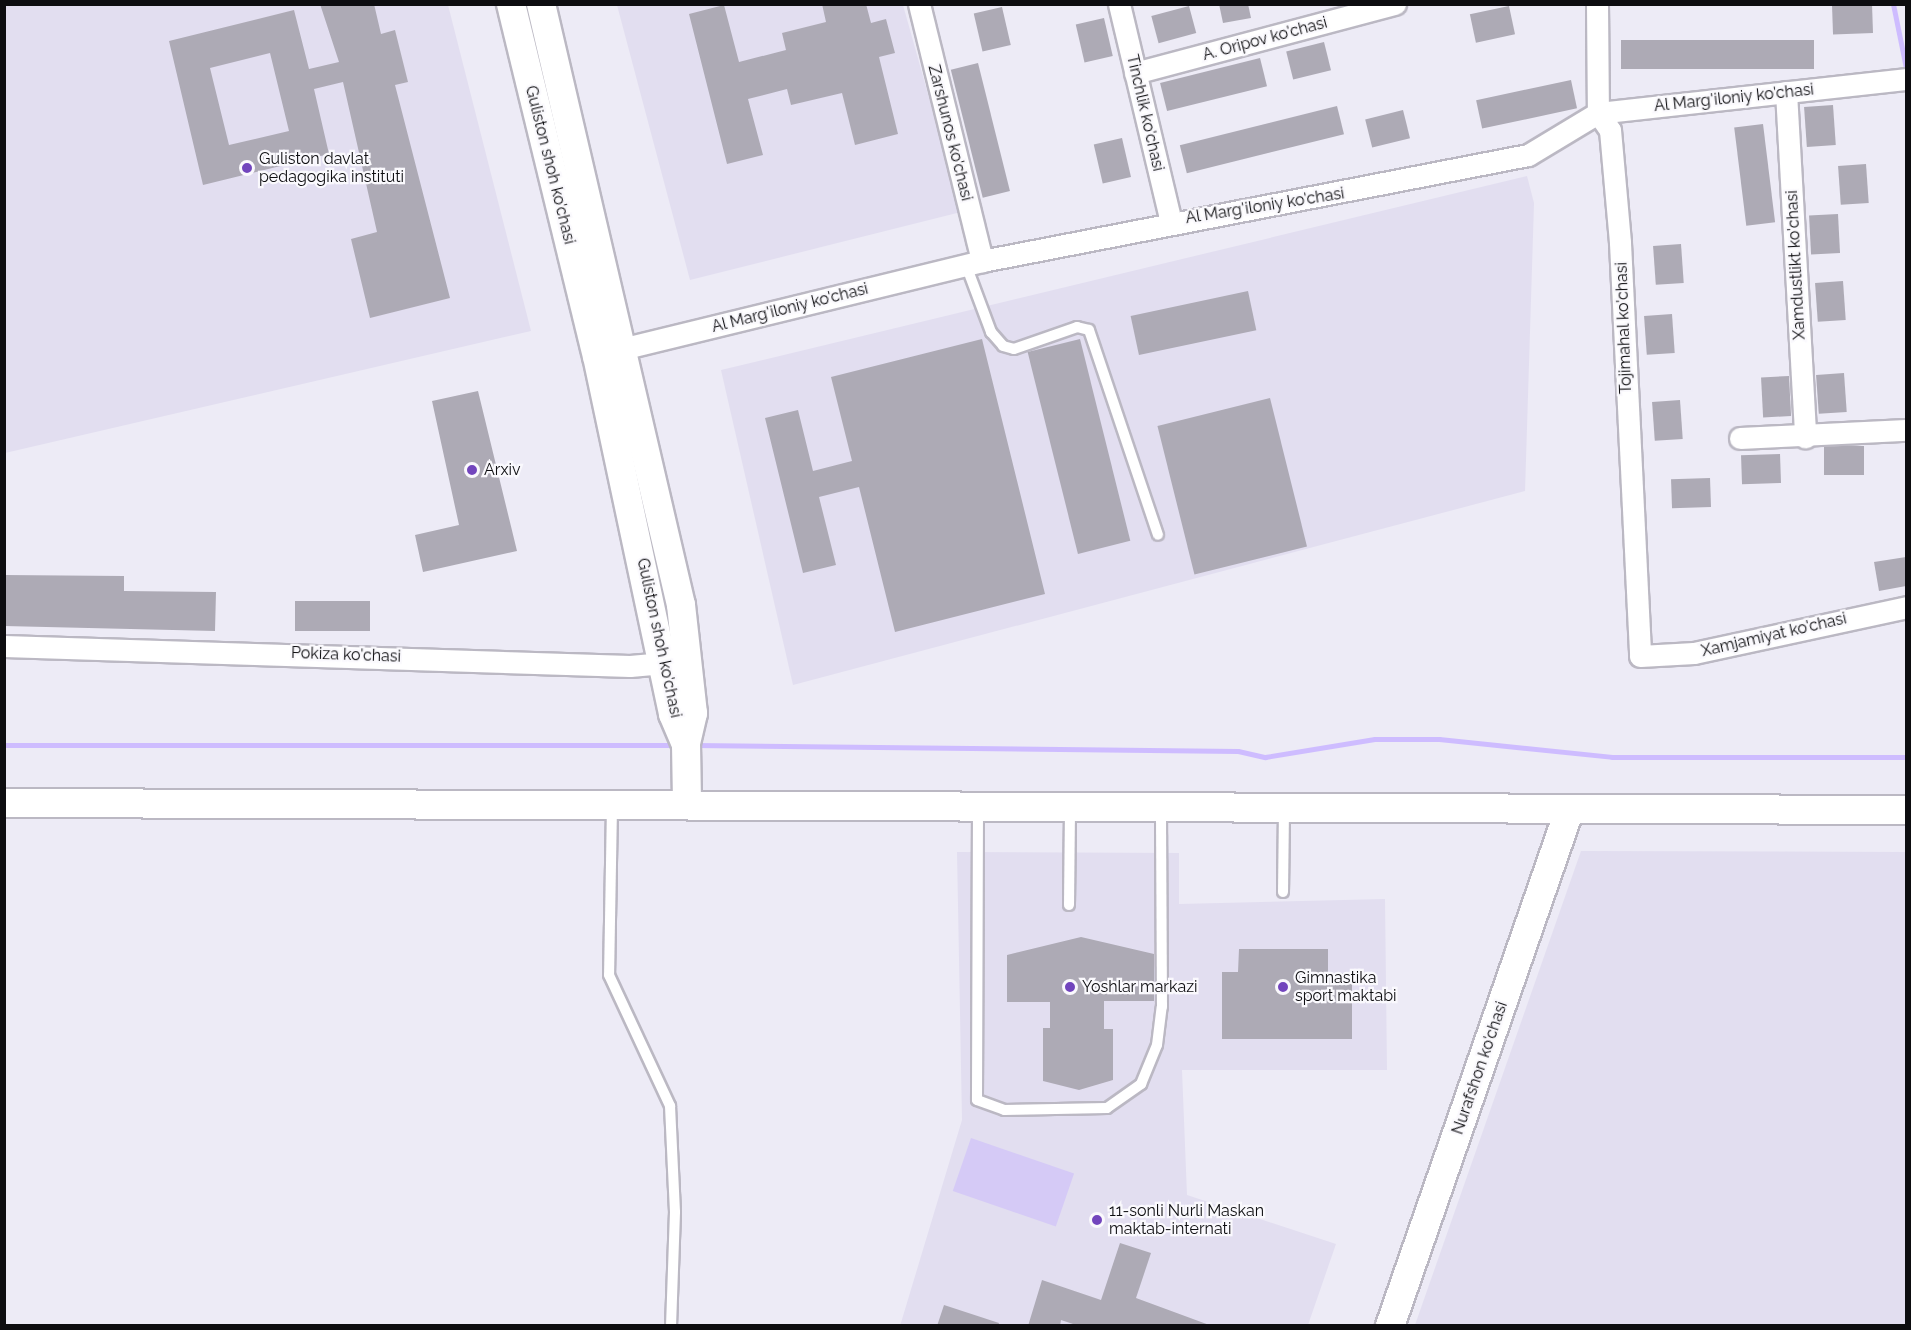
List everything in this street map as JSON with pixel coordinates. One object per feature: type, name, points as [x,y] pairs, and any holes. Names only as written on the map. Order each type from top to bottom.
[{"type":"main road","name":"Guliston shoh ko'chasi","points":[[511,4],[681,605],[676,662],[693,713],[686,744],[687,795]]},
{"type":"main road","name":"Guliston shoh ko'chasi","points":[[541,4],[609,352]]},
{"type":"main road","points":[[4,803],[612,806],[687,795],[978,806],[1569,811],[1906,810]]},
{"type":"main road","name":"Nurafshon ko'chasi","points":[[1390,1326],[1569,811]]},
{"type":"street","name":"Zarshunos ko'chasi","points":[[919,4],[974,263]]},
{"type":"street","name":"Tinchlik ko'chasi","points":[[1119,4],[1171,222]]},
{"type":"street","name":"A. Oripov ko'chasi","points":[[1135,73],[1395,4]]},
{"type":"street","name":"Tojimahal ko'chasi","points":[[1597,4],[1598,113],[1610,130],[1620,243],[1640,656]]},
{"type":"street","name":"Al Marg'iloniy ko'chasi","points":[[609,352],[974,263],[1171,222],[1528,155],[1598,113],[1906,79]]},
{"type":"street","name":"Xamdustlikt ko'chasi","points":[[1786,92],[1805,437]]},
{"type":"street","points":[[1740,438],[1805,437],[1906,430]]},
{"type":"street","name":"Xamjamiyat ko'chasi","points":[[1640,656],[1694,653],[1906,607]]},
{"type":"street","name":"Pokiza ko'chasi","points":[[4,646],[676,662]]},
{"type":"lane","points":[[974,263],[991,332],[1003,346],[1014,349],[1077,327],[1089,330],[1158,535]]},
{"type":"lane","points":[[612,806],[609,975],[670,1106],[675,1212],[671,1326]]},
{"type":"lane","points":[[978,806],[977,1100],[1004,1110],[1107,1108],[1141,1084],[1157,1045],[1162,1007],[1161,807]]},
{"type":"lane","points":[[1069,905],[1070,807]]},
{"type":"lane","points":[[1283,892],[1284,808]]},
{"type":"shaded area","name":"Guliston davlat pedagogika instituti","points":[[4,5],[448,5],[531,331],[5,453]]},
{"type":"shaded area","points":[[617,5],[903,5],[961,212],[690,280]]},
{"type":"shaded area","points":[[1527,176],[1534,203],[1525,491],[793,685],[721,370]]},
{"type":"shaded area","points":[[1581,851],[1906,852],[1906,1325],[1415,1325]]},
{"type":"shaded area","points":[[957,852],[1179,853],[1179,904],[1385,899],[1387,1070],[1182,1070],[1187,1195],[1336,1244],[1308,1325],[900,1326],[962,1120]]},
{"type":"shaded area","points":[[971,1138],[1074,1173],[1056,1226],[953,1191]]},
{"type":"building","points":[[320,4],[374,4],[381,34],[395,30],[408,82],[395,85],[450,298],[370,318],[351,239],[377,232],[343,82],[314,89],[329,154],[203,185],[169,41],[294,10],[309,69],[339,62]],"holes":[[[270,53],[289,131],[229,145],[210,68]]]},
{"type":"building","points":[[822,4],[866,4],[871,23],[886,19],[895,53],[879,57],[898,134],[855,145],[842,93],[791,105],[787,89],[748,99],[763,155],[727,164],[689,14],[724,5],[739,62],[786,50],[782,33],[826,22]]},
{"type":"building","points":[[1219,4],[1248,4],[1251,18],[1223,23]]},
{"type":"building","points":[[1872,4],[1873,33],[1833,34],[1832,5]]},
{"type":"building","points":[[1189,6],[1196,33],[1159,43],[1151,16]]},
{"type":"building","points":[[1509,6],[1515,34],[1476,43],[1470,14]]},
{"type":"building","points":[[1002,7],[1011,45],[983,52],[974,14]]},
{"type":"building","points":[[1104,18],[1113,56],[1085,63],[1076,25]]},
{"type":"building","points":[[1621,40],[1814,40],[1814,69],[1621,69]]},
{"type":"building","points":[[1324,42],[1331,70],[1293,80],[1286,51]]},
{"type":"building","points":[[1260,58],[1267,86],[1167,111],[1160,83]]},
{"type":"building","points":[[978,63],[1010,191],[983,198],[951,70]]},
{"type":"building","points":[[1571,80],[1577,108],[1482,129],[1476,100]]},
{"type":"building","points":[[1833,105],[1836,145],[1807,147],[1804,107]]},
{"type":"building","points":[[1337,106],[1344,134],[1187,173],[1180,145]]},
{"type":"building","points":[[1403,110],[1410,138],[1372,148],[1365,119]]},
{"type":"building","points":[[1763,124],[1775,222],[1746,226],[1734,128]]},
{"type":"building","points":[[1122,138],[1131,177],[1103,183],[1094,145]]},
{"type":"building","points":[[1866,164],[1869,203],[1841,205],[1838,166]]},
{"type":"building","points":[[1838,214],[1840,253],[1811,254],[1809,216]]},
{"type":"building","points":[[1681,244],[1684,283],[1656,285],[1653,246]]},
{"type":"building","points":[[1843,281],[1846,320],[1818,322],[1815,283]]},
{"type":"building","points":[[1248,291],[1256,330],[1139,355],[1131,316]]},
{"type":"building","points":[[1672,314],[1675,353],[1647,355],[1644,316]]},
{"type":"building","points":[[982,339],[1045,594],[895,632],[859,487],[819,497],[836,565],[803,573],[765,418],[798,410],[813,471],[852,461],[831,377]]},
{"type":"building","points":[[1080,339],[1130,541],[1078,554],[1028,352]]},
{"type":"building","points":[[1844,373],[1847,412],[1819,414],[1816,375]]},
{"type":"building","points":[[1789,376],[1791,416],[1763,417],[1761,377]]},
{"type":"building","points":[[478,391],[517,551],[423,572],[415,535],[459,525],[432,401]]},
{"type":"building","points":[[1270,398],[1307,546],[1194,575],[1157,426]]},
{"type":"building","points":[[1680,400],[1683,439],[1655,441],[1652,402]]},
{"type":"building","points":[[1824,446],[1864,446],[1864,475],[1824,475]]},
{"type":"building","points":[[1780,454],[1781,483],[1742,484],[1741,455]]},
{"type":"building","points":[[1710,478],[1711,507],[1672,508],[1671,479]]},
{"type":"building","points":[[1906,557],[1906,586],[1879,591],[1874,562]]},
{"type":"building","points":[[4,575],[124,576],[124,591],[216,592],[215,631],[4,626]]},
{"type":"building","points":[[295,601],[370,601],[370,631],[295,631]]},
{"type":"building","points":[[1081,937],[1154,954],[1154,1001],[1104,1001],[1104,1029],[1113,1029],[1113,1080],[1079,1090],[1043,1081],[1043,1028],[1050,1028],[1050,1002],[1007,1002],[1007,955]]},
{"type":"building","points":[[1239,949],[1328,949],[1328,973],[1352,973],[1352,1039],[1222,1039],[1222,972],[1238,972]]},
{"type":"building","points":[[1120,1243],[1151,1253],[1136,1298],[1212,1326],[1079,1326],[1061,1320],[1060,1326],[1028,1326],[1042,1280],[1101,1300]]},
{"type":"building","points":[[944,1305],[999,1323],[998,1326],[937,1326]]},
{"type":"waterway","points":[[1893,4],[1906,68]]},
{"type":"waterway","points":[[693,745],[1238,751],[1265,757],[1375,739],[1439,739],[1612,757],[1906,757]]},
{"type":"waterway","points":[[4,745],[678,745]]},
{"type":"place","name":"Guliston davlat pedagogika instituti","points":[[247,168]]},
{"type":"place","name":"Arxiv","points":[[472,470]]},
{"type":"place","name":"Yoshlar markazi","points":[[1070,987]]},
{"type":"place","name":"Gimnastika sport maktabi","points":[[1283,987]]},
{"type":"place","name":"11-sonli Nurli Maskan maktab-internati","points":[[1097,1220]]}]
